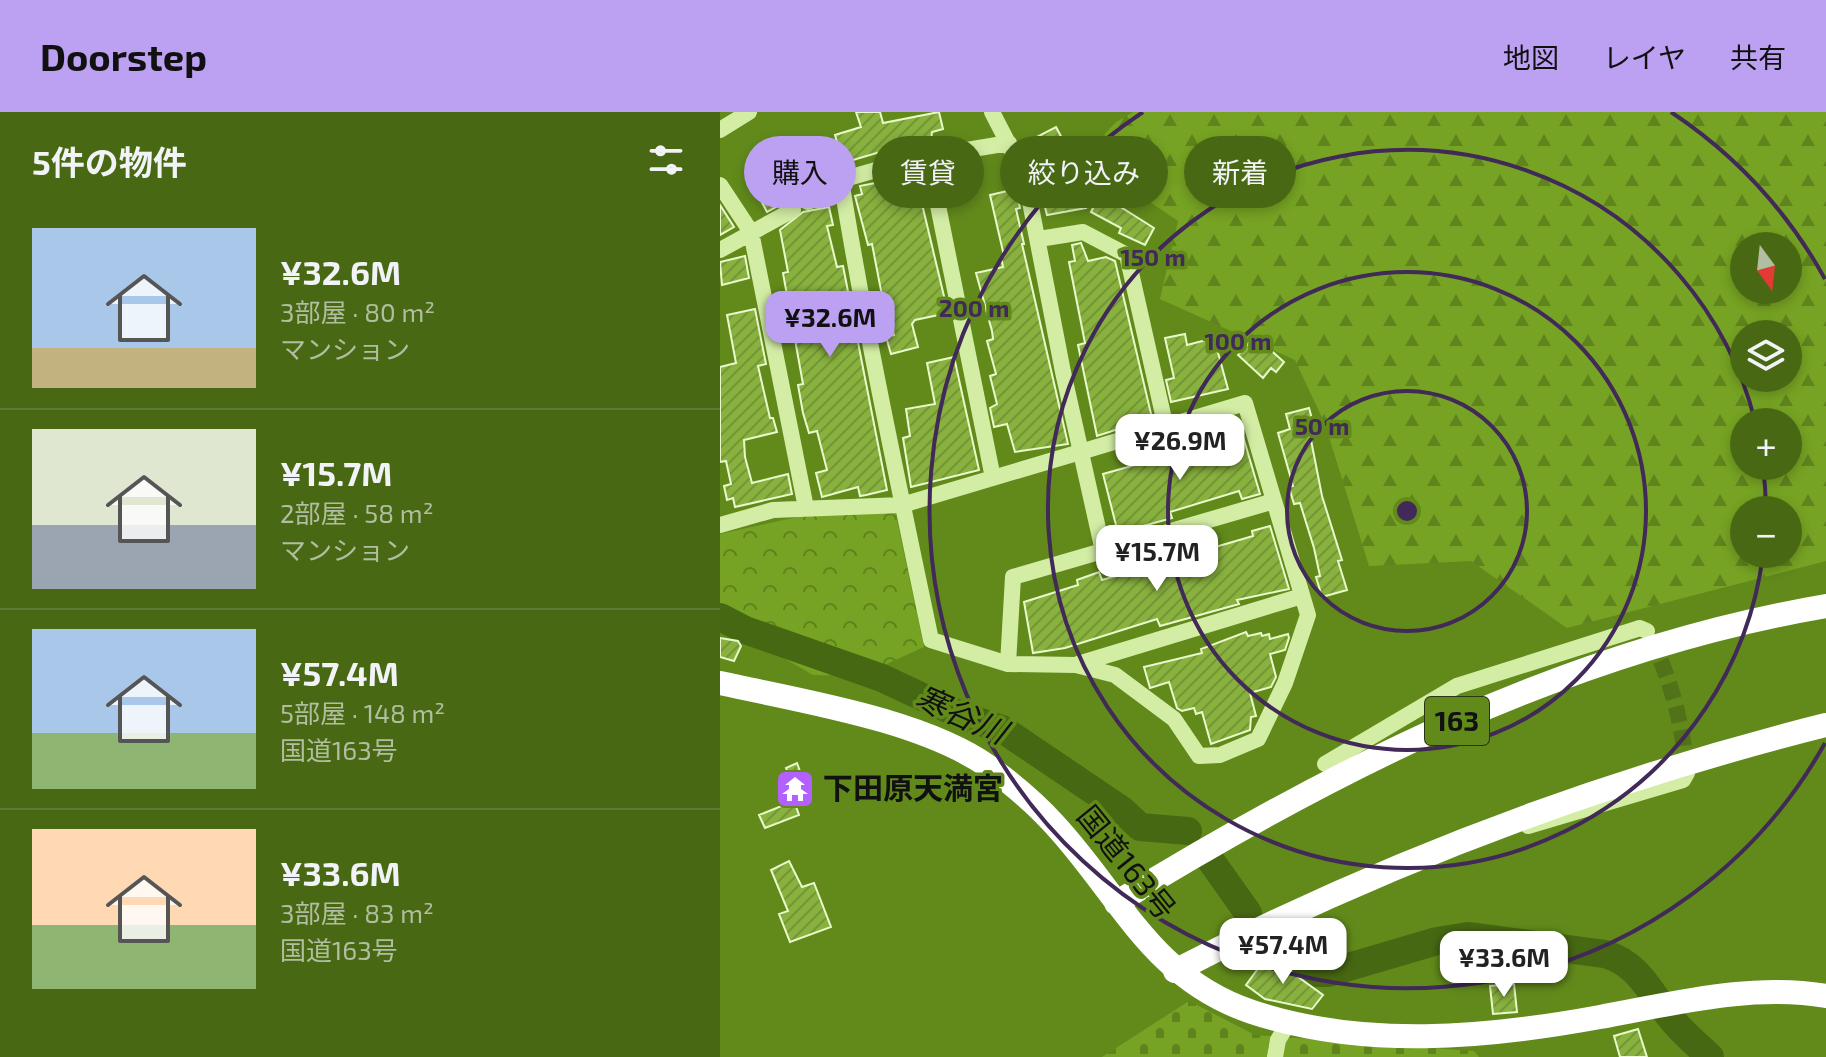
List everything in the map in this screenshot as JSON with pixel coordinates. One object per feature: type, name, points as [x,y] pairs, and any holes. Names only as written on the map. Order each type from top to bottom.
[{"type":"highway","name":"163","points":[[1116,903],[1269,812],[1418,737],[1639,651],[1733,625],[1826,606]]},
{"type":"highway","name":"国道163号","points":[[720,683],[929,734],[989,767],[1054,823],[1116,903],[1175,971],[1222,999],[1289,1022],[1379,1035],[1455,1036],[1523,1030],[1647,1008],[1773,993],[1826,996]]},
{"type":"highway","points":[[1175,971],[1268,923],[1446,844],[1637,777],[1826,725]]},
{"type":"street","points":[[720,130],[749,112]]},
{"type":"street","points":[[992,112],[1005,136]]},
{"type":"street","points":[[720,185],[751,232],[806,508]]},
{"type":"street","points":[[720,525],[773,510],[902,505],[1245,403],[1308,615],[1285,683],[1258,739],[1220,755],[1199,756],[1174,719],[1115,675],[1076,665],[1008,664],[931,640],[902,505],[858,284],[846,208]]},
{"type":"street","points":[[938,208],[993,478]]},
{"type":"street","points":[[1032,208],[1063,372],[1103,551]]},
{"type":"street","points":[[720,250],[793,210]]},
{"type":"street","points":[[1039,239],[1083,232],[1127,255],[1166,428]]},
{"type":"street","points":[[1008,664],[1013,577],[1274,501]]},
{"type":"street","points":[[1076,665],[1302,596]]},
{"type":"street","points":[[1325,764],[1457,686],[1640,628],[1647,631]]},
{"type":"street","points":[[1404,715],[1418,737]]},
{"type":"street","points":[[1446,844],[1555,820],[1683,780],[1687,773]]},
{"type":"street","points":[[1275,1057],[1278,1040],[1289,1022]]},
{"type":"green space","points":[[1133,112],[1826,112],[1826,561],[1802,567],[1802,496],[1730,496],[1730,568],[1799,568],[1567,628],[1471,561],[1369,566],[1325,424],[1295,360],[1160,299],[1178,221],[1159,208],[1168,208],[1168,136],[1103,136],[1115,123]]},
{"type":"green space","points":[[895,511],[924,647],[860,676],[813,675],[765,647],[720,628],[720,534],[802,516]]},
{"type":"green space","points":[[1189,1001],[1255,1035],[1474,1051],[1479,1057],[1102,1057]]},
{"type":"building","points":[[856,112],[880,112],[883,123],[939,112],[943,129],[932,132],[932,136],[872,136],[872,154],[856,159],[856,136],[835,135],[861,127]]},
{"type":"building","points":[[1056,127],[1061,136],[1039,136]]},
{"type":"building","points":[[872,184],[872,208],[923,208],[948,313],[915,320],[912,324],[918,347],[891,354],[886,337],[894,335],[887,305],[884,306],[872,244],[868,245],[856,200],[856,196],[862,194],[860,186]]},
{"type":"building","points":[[1000,193],[1000,208],[1020,208],[1016,209],[1022,244],[1068,444],[1015,452],[1007,424],[994,427],[990,408],[997,404],[990,376],[996,374],[987,341],[993,339],[976,273],[1003,267],[1001,257],[1004,256],[990,195]]},
{"type":"building","points":[[720,205],[734,227],[720,235]]},
{"type":"building","points":[[829,208],[833,225],[827,226],[837,267],[843,266],[887,490],[860,496],[858,487],[822,497],[816,473],[827,470],[817,431],[809,433],[803,413],[798,385],[803,384],[783,273],[788,272],[780,230],[803,212]]},
{"type":"building","points":[[1045,208],[1086,208],[1047,215]]},
{"type":"building","points":[[1093,208],[1122,208],[1154,228],[1145,245],[1119,233],[1121,228],[1091,212]]},
{"type":"building","points":[[1081,243],[1088,261],[1106,257],[1115,261],[1152,418],[1097,436],[1078,345],[1085,343],[1069,262],[1075,261],[1072,245]]},
{"type":"building","points":[[745,256],[749,278],[722,285],[720,262]]},
{"type":"building","points":[[755,309],[766,364],[758,366],[770,418],[773,418],[777,432],[744,440],[745,457],[752,483],[788,474],[792,494],[735,507],[733,498],[727,500],[724,486],[731,484],[726,461],[720,462],[720,367],[736,363],[727,315]]},
{"type":"building","points":[[1185,334],[1187,345],[1214,338],[1228,389],[1171,402],[1166,380],[1174,378],[1165,338]]},
{"type":"building","points":[[1255,336],[1284,362],[1276,372],[1271,368],[1263,378],[1238,355]]},
{"type":"building","points":[[954,357],[979,470],[911,487],[903,438],[910,436],[906,409],[935,404],[927,363]]},
{"type":"building","points":[[1309,408],[1316,433],[1310,435],[1322,496],[1342,560],[1338,561],[1347,590],[1322,597],[1316,577],[1320,576],[1314,548],[1300,503],[1294,504],[1289,487],[1293,486],[1278,433],[1290,429],[1286,414]]},
{"type":"building","points":[[1242,433],[1260,494],[1242,499],[1239,491],[1170,512],[1172,518],[1118,533],[1103,474],[1167,456],[1165,449],[1184,444],[1186,449]]},
{"type":"building","points":[[1270,526],[1289,589],[1237,600],[1239,604],[1160,626],[1157,619],[1065,648],[1033,653],[1024,602],[1078,585],[1077,580],[1099,572],[1102,580],[1253,536],[1252,531]]},
{"type":"building","points":[[1246,632],[1248,636],[1269,634],[1270,639],[1288,634],[1289,638],[1285,650],[1270,654],[1276,677],[1271,687],[1250,693],[1256,716],[1251,717],[1250,730],[1211,744],[1202,712],[1196,714],[1194,708],[1182,711],[1177,708],[1169,682],[1150,688],[1144,667],[1202,653],[1201,649]]},
{"type":"building","points":[[720,638],[738,641],[741,646],[734,661],[720,657]]},
{"type":"building","points":[[797,763],[802,777],[791,781],[786,768]]},
{"type":"building","points":[[794,801],[799,815],[765,828],[759,815]]},
{"type":"building","points":[[789,861],[802,887],[814,883],[831,927],[790,942],[779,914],[788,911],[771,870]]},
{"type":"building","points":[[1268,955],[1323,995],[1312,1009],[1265,999],[1246,985]]},
{"type":"building","points":[[1514,984],[1517,1012],[1493,1014],[1490,986]]},
{"type":"building","points":[[1638,1029],[1647,1057],[1620,1057],[1614,1036]]},
{"type":"waterway","name":"寒谷川","points":[[720,617],[745,630],[882,678],[963,716],[1002,729],[1122,810],[1140,827],[1188,831]]},
{"type":"waterway","name":"寒谷川","points":[[1209,858],[1248,913]]},
{"type":"waterway","name":"寒谷川","points":[[1271,940],[1314,973],[1328,973],[1437,941],[1468,936],[1605,954],[1635,971],[1674,1022],[1710,1057]]},
{"type":"tunnel","points":[[1651,639],[1675,703],[1686,770]]},
{"type":"place","name":"下田原天満宮","points":[[795,789]]}]
